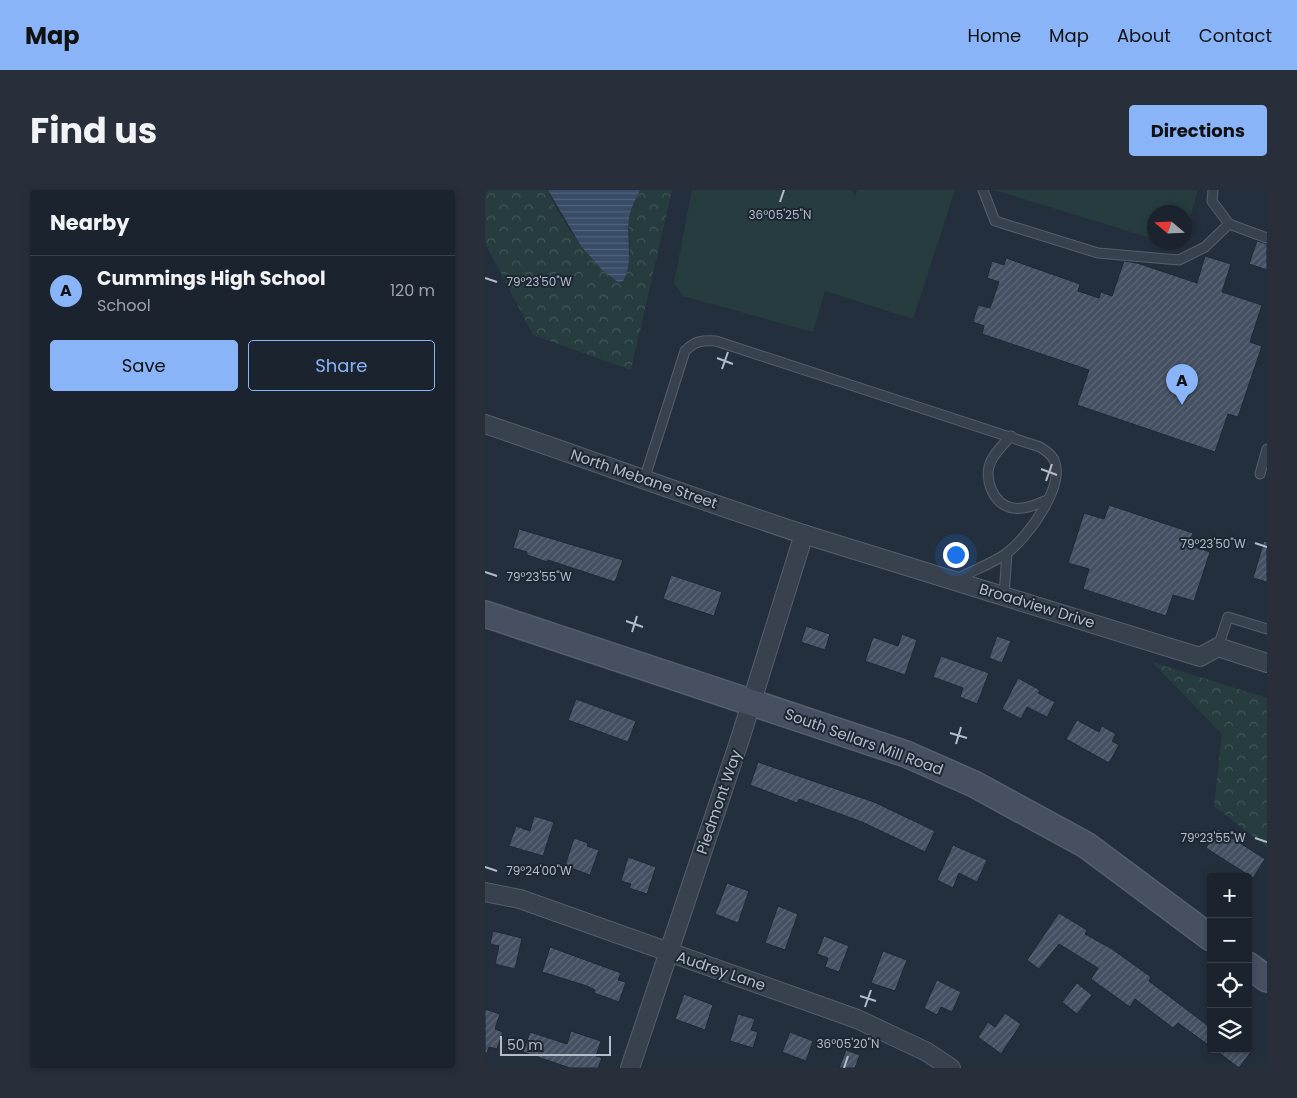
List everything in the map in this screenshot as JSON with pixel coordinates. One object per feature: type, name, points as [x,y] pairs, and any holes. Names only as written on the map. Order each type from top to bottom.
[{"type":"main road","name":"South Sellars Mill Road","points":[[485,614],[906,754],[975,784],[1086,846],[1207,935]]},
{"type":"main road","points":[[1252,968],[1267,978]]},
{"type":"street","name":"North Mebane Street","points":[[485,424],[804,534]]},
{"type":"street","name":"Broadview Drive","points":[[804,534],[1200,657],[1218,648]]},
{"type":"street","name":"Piedmont Way","points":[[630,1068],[751,702],[804,534]]},
{"type":"street","points":[[1218,648],[1267,663]]},
{"type":"street","name":"Audrey Lane","points":[[485,892],[520,899],[857,1019],[927,1052],[951,1068]]},
{"type":"lane","points":[[983,190],[995,220],[1098,253],[1179,260],[1205,247],[1229,224]]},
{"type":"lane","points":[[1213,190],[1212,201],[1229,224],[1267,238]]},
{"type":"lane","points":[[644,480],[685,351],[693,344],[703,340],[725,344],[1040,446],[1054,460],[1054,486],[1039,517],[1007,553],[955,580]]},
{"type":"lane","points":[[1011,436],[991,462],[988,478],[992,492],[1003,504],[1012,508],[1023,508],[1047,500]]},
{"type":"lane","points":[[1260,474],[1267,449]]},
{"type":"lane","points":[[1004,595],[1007,553]]},
{"type":"lane","points":[[1218,648],[1228,617],[1267,629]]},
{"type":"green space","points":[[485,190],[548,190],[559,214],[577,241],[608,275],[618,282],[630,254],[629,217],[640,190],[672,190],[631,370],[533,335],[485,243]]},
{"type":"green space","points":[[692,190],[852,190],[855,197],[857,190],[955,190],[913,319],[825,291],[813,332],[683,296],[674,283]]},
{"type":"green space","points":[[994,190],[1198,190],[1192,211],[1192,205],[1147,205],[1147,237]]},
{"type":"green space","points":[[1152,662],[1267,698],[1267,847],[1214,806],[1222,734]]},
{"type":"water","points":[[548,190],[640,190],[630,215],[628,227],[629,259],[623,281],[618,282],[602,270],[581,246]]},
{"type":"building","points":[[1257,241],[1267,244],[1267,270],[1249,264]]},
{"type":"building","points":[[1205,256],[1231,264],[1222,292],[1262,305],[1250,342],[1262,346],[1238,417],[1228,414],[1215,452],[1077,405],[1089,370],[982,334],[984,326],[973,322],[978,305],[990,308],[999,282],[987,278],[992,261],[1004,265],[1006,258],[1080,284],[1078,291],[1099,298],[1101,292],[1112,296],[1124,261],[1137,263],[1197,283]]},
{"type":"building","points":[[1109,505],[1193,533],[1189,545],[1210,552],[1194,601],[1173,595],[1166,616],[1083,589],[1089,569],[1068,563],[1084,513],[1104,519]]},
{"type":"building","points":[[519,529],[623,560],[615,582],[548,560],[547,562],[527,555],[527,552],[513,548]]},
{"type":"building","points":[[1264,541],[1267,542],[1267,582],[1253,578]]},
{"type":"building","points":[[671,575],[722,592],[714,616],[663,599]]},
{"type":"building","points":[[806,626],[830,634],[825,650],[801,642]]},
{"type":"building","points":[[902,634],[917,640],[905,675],[865,661],[873,637],[898,646]]},
{"type":"building","points":[[997,636],[1011,641],[1002,663],[989,658]]},
{"type":"building","points":[[941,656],[989,673],[977,704],[960,697],[963,688],[933,677]]},
{"type":"building","points":[[1018,678],[1040,690],[1038,693],[1055,702],[1047,717],[1027,707],[1021,719],[1002,709]]},
{"type":"building","points":[[576,699],[636,721],[628,742],[568,720]]},
{"type":"building","points":[[1077,720],[1099,732],[1102,726],[1116,734],[1112,741],[1119,745],[1109,763],[1066,739]]},
{"type":"building","points":[[758,762],[874,802],[935,831],[925,852],[862,822],[799,799],[797,803],[750,785]]},
{"type":"building","points":[[534,816],[554,822],[543,856],[509,846],[516,826],[530,831]]},
{"type":"building","points":[[1218,829],[1265,859],[1253,878],[1252,873],[1245,873],[1206,848]]},
{"type":"building","points":[[574,838],[588,843],[587,846],[599,850],[590,875],[565,866]]},
{"type":"building","points":[[953,845],[987,860],[977,882],[959,873],[953,888],[937,880]]},
{"type":"building","points":[[628,857],[656,867],[647,894],[629,888],[631,884],[621,881]]},
{"type":"building","points":[[727,883],[749,891],[738,923],[715,914]]},
{"type":"building","points":[[778,906],[798,914],[785,950],[765,943]]},
{"type":"building","points":[[1059,913],[1087,930],[1085,934],[1112,949],[1151,977],[1149,981],[1207,1025],[1207,1044],[1178,1023],[1173,1028],[1135,999],[1130,1007],[1091,979],[1098,968],[1059,944],[1039,969],[1027,960]]},
{"type":"building","points":[[493,931],[522,938],[515,969],[495,964],[499,946],[490,944]]},
{"type":"building","points":[[824,936],[849,946],[839,972],[825,967],[828,958],[817,954]]},
{"type":"building","points":[[550,947],[621,973],[618,980],[626,982],[619,1002],[594,993],[595,990],[587,986],[542,972]]},
{"type":"building","points":[[883,951],[907,960],[895,991],[871,983]]},
{"type":"building","points":[[937,980],[961,992],[952,1012],[941,1007],[937,1015],[924,1008]]},
{"type":"building","points":[[1077,983],[1092,995],[1077,1014],[1062,1002]]},
{"type":"building","points":[[684,994],[713,1005],[705,1030],[675,1019]]},
{"type":"building","points":[[485,1009],[500,1014],[495,1029],[503,1032],[497,1049],[489,1047],[487,1053],[485,1053]]},
{"type":"building","points":[[1005,1013],[1021,1024],[1001,1054],[978,1037],[988,1022],[995,1027]]},
{"type":"building","points":[[738,1014],[755,1019],[751,1030],[758,1032],[753,1048],[730,1041]]},
{"type":"building","points":[[571,1031],[601,1041],[596,1056],[602,1058],[598,1068],[570,1068],[523,1052],[530,1032],[567,1044]]},
{"type":"building","points":[[790,1032],[813,1041],[806,1061],[782,1052]]},
{"type":"building","points":[[846,1050],[860,1055],[855,1068],[839,1068]]},
{"type":"building","points":[[1219,1053],[1250,1053],[1239,1068]]},
{"type":"place","name":"Cummings High School","points":[[1182,405]]}]
